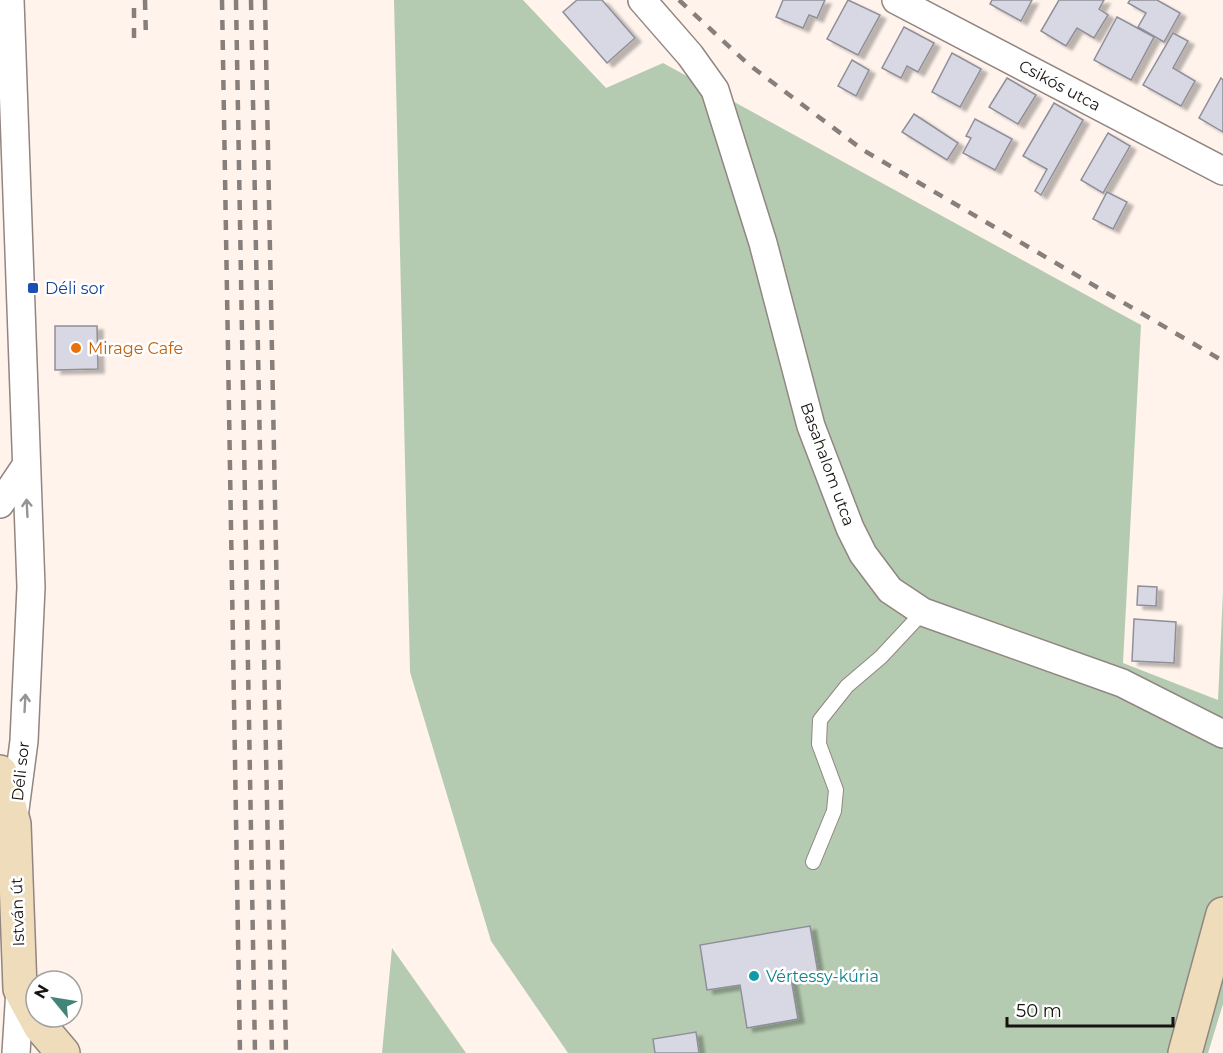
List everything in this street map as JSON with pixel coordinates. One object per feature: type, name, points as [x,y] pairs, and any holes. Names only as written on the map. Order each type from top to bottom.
[{"type":"street","name":"Déli sor","points":[[10,0],[31,587],[24,741],[14,824]]},
{"type":"street","name":"Basahalom utca","points":[[642,0],[690,56],[715,90],[763,243],[811,426],[850,528],[863,554],[890,590],[923,612],[1122,683],[1223,734]]},
{"type":"street","name":"Csikós utca","points":[[896,0],[1223,171]]},
{"type":"street","points":[[0,504],[25,467]]},
{"type":"street","name":"István út","points":[[0,772],[14,824],[16,1053]]},
{"type":"street","points":[[1185,1053],[1223,914]]},
{"type":"street","points":[[16,972],[40,1026],[63,1053]]},
{"type":"lane","points":[[813,862],[834,811],[836,790],[819,744],[820,720],[847,686],[881,657],[923,612]]},
{"type":"green space","points":[[394,0],[523,0],[606,88],[663,63],[1141,325],[1123,663],[1218,700],[1223,592],[1223,1004],[1208,1053],[568,1053],[491,941],[410,672]]},
{"type":"green space","points":[[392,948],[466,1053],[382,1053]]},
{"type":"building","points":[[577,0],[602,0],[635,38],[607,63],[563,12]]},
{"type":"building","points":[[783,0],[825,0],[817,18],[809,15],[803,28],[776,17]]},
{"type":"building","points":[[848,0],[880,15],[858,55],[827,39]]},
{"type":"building","points":[[992,0],[1032,0],[1021,21],[990,4]]},
{"type":"building","points":[[1059,0],[1104,0],[1099,9],[1108,15],[1094,38],[1077,28],[1066,46],[1041,31]]},
{"type":"building","points":[[1130,0],[1157,0],[1180,13],[1164,42],[1138,27],[1146,13],[1128,3]]},
{"type":"building","points":[[1117,17],[1154,37],[1131,80],[1094,60]]},
{"type":"building","points":[[904,27],[934,43],[918,72],[907,66],[901,78],[882,68]]},
{"type":"building","points":[[1173,33],[1188,41],[1173,68],[1195,81],[1181,106],[1143,85]]},
{"type":"building","points":[[952,53],[981,69],[960,107],[932,92]]},
{"type":"building","points":[[852,60],[869,70],[856,96],[838,86]]},
{"type":"building","points":[[1007,78],[1036,95],[1018,124],[989,107]]},
{"type":"building","points":[[1221,78],[1223,80],[1223,132],[1199,118]]},
{"type":"building","points":[[1054,103],[1083,120],[1041,195],[1035,191],[1047,169],[1023,156]]},
{"type":"building","points":[[914,114],[958,143],[947,160],[902,132]]},
{"type":"building","points":[[975,119],[1012,139],[995,170],[963,153],[971,138],[966,136]]},
{"type":"building","points":[[1108,133],[1130,146],[1103,193],[1081,180]]},
{"type":"building","points":[[1107,192],[1127,202],[1113,229],[1093,219]]},
{"type":"building","name":"Mirage Cafe","points":[[55,326],[97,326],[98,369],[55,370]]},
{"type":"building","points":[[1138,586],[1157,587],[1156,606],[1137,605]]},
{"type":"building","points":[[1134,619],[1176,622],[1174,663],[1132,661]]},
{"type":"building","name":"Vértessy-kúria","points":[[810,926],[818,973],[791,978],[798,1019],[747,1028],[740,985],[707,990],[700,945]]},
{"type":"building","points":[[696,1032],[699,1053],[655,1053],[653,1039]]},
{"type":"railway","points":[[134,0],[134,38]]},
{"type":"railway","points":[[145,0],[146,39]]},
{"type":"railway","points":[[222,0],[240,1053]]},
{"type":"railway","points":[[236,0],[255,1053]]},
{"type":"railway","points":[[251,0],[272,1053]]},
{"type":"railway","points":[[265,0],[286,1053]]},
{"type":"railway","points":[[679,0],[748,64],[863,150],[1223,361]]},
{"type":"place","name":"Déli sor","points":[[33,288]]},
{"type":"place","name":"Mirage Cafe","points":[[76,348]]},
{"type":"place","name":"Vértessy-kúria","points":[[754,976]]}]
